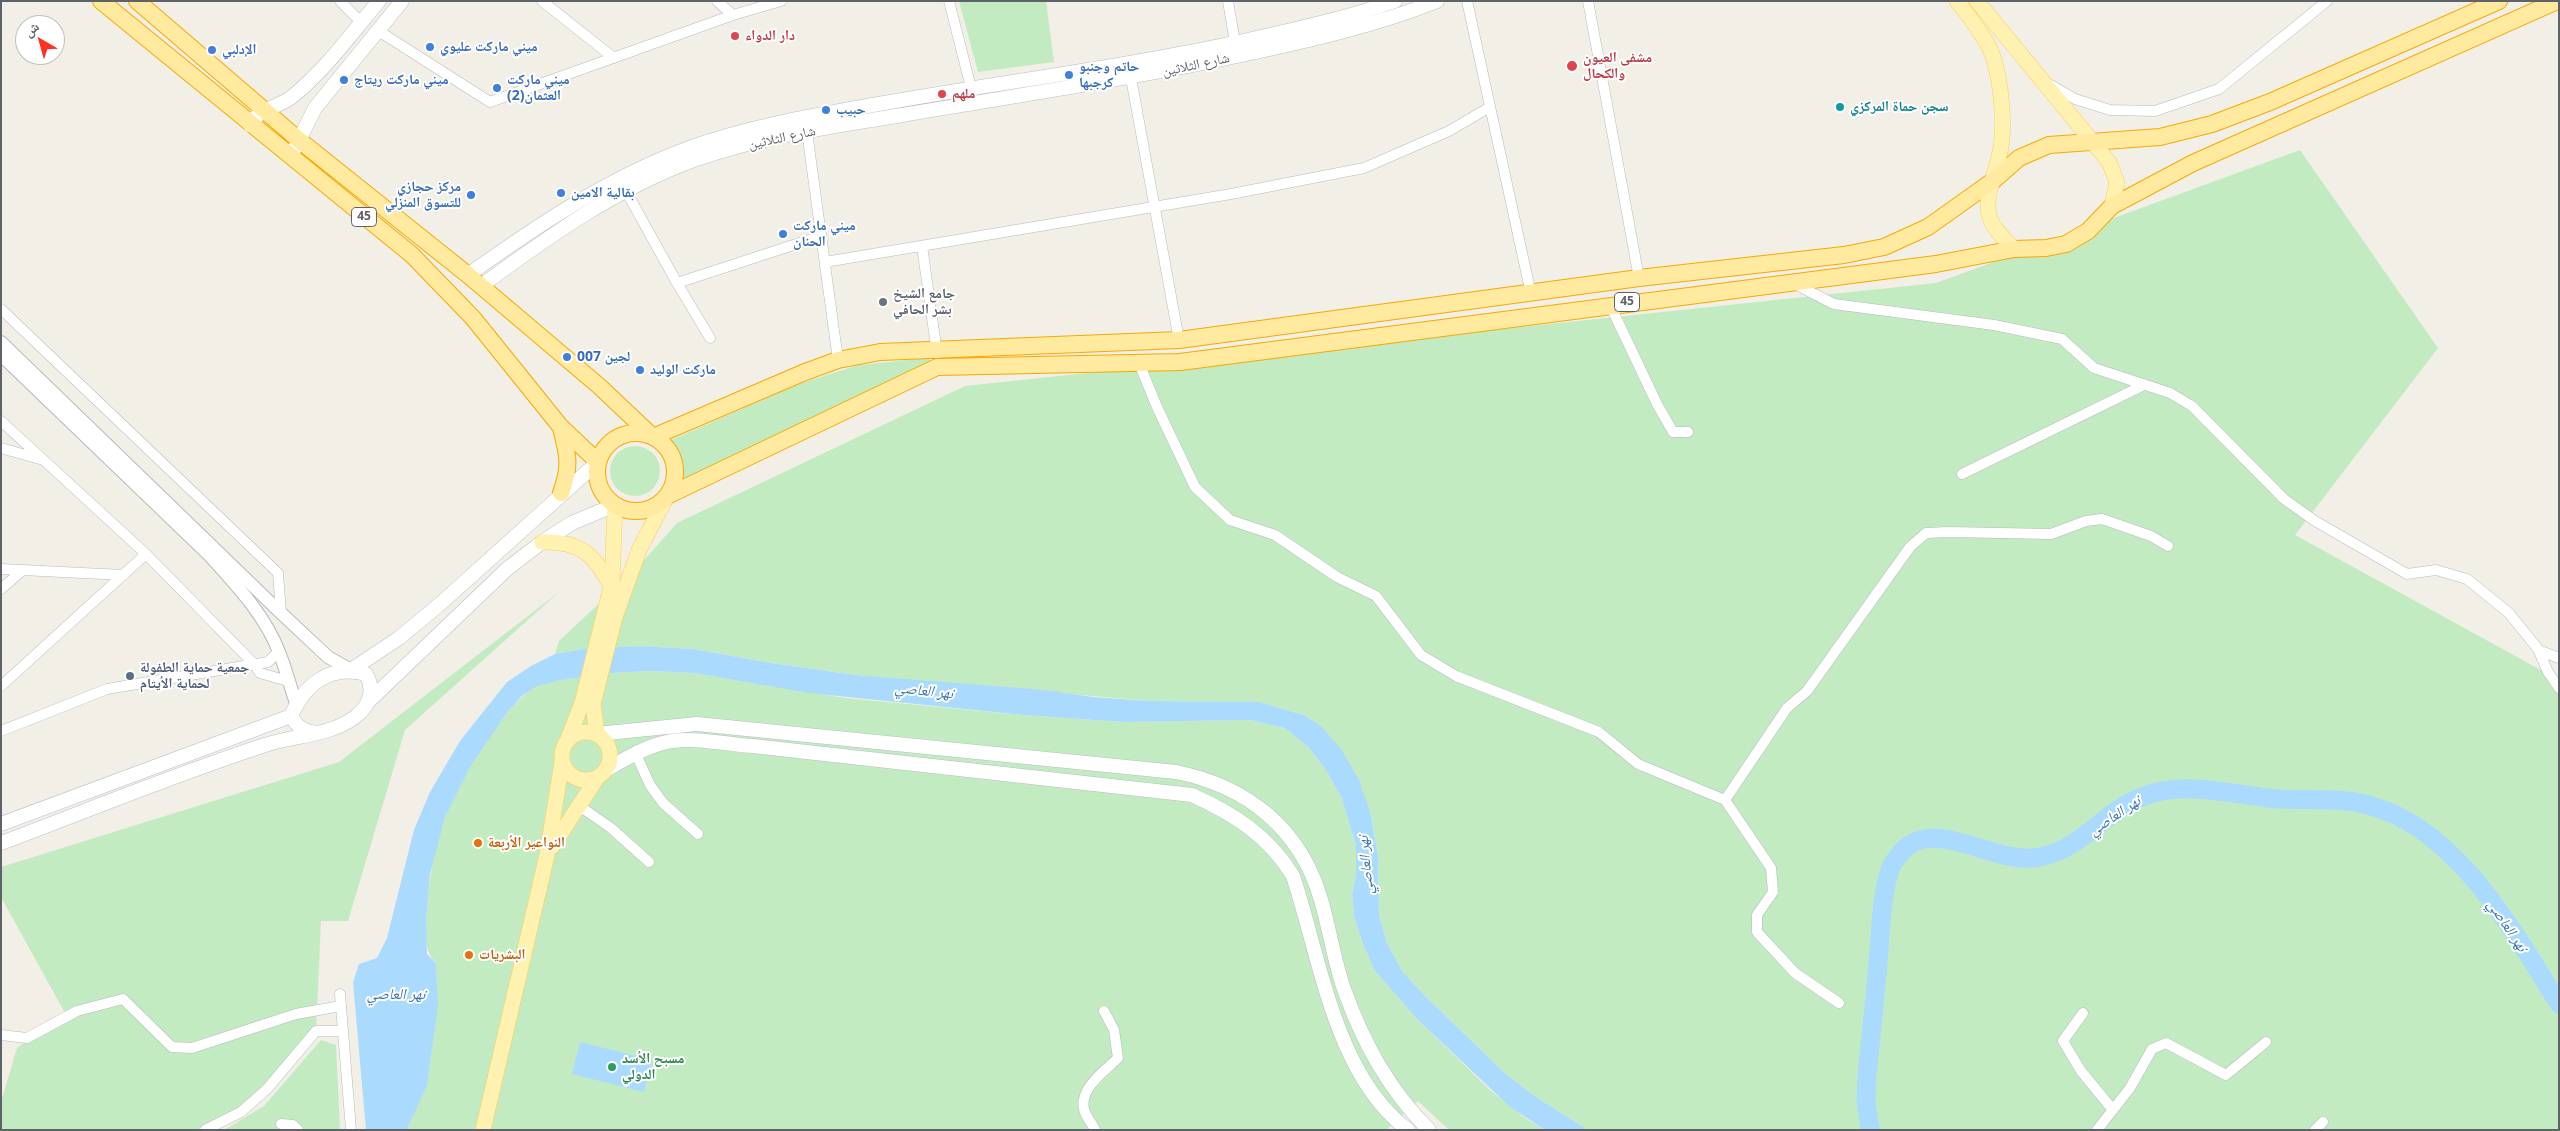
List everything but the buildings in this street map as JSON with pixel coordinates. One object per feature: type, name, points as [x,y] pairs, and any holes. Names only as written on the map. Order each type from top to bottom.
[{"type":"highway","name":"45","points":[[101,1],[250,125],[412,255],[473,318],[560,426],[598,462]]},
{"type":"highway","name":"45","points":[[137,1],[299,140],[468,275],[599,386],[653,436],[805,372],[838,360],[880,352],[1179,340],[1639,278],[1844,255],[1884,247],[1928,227],[1994,180],[2019,158],[2049,145],[2160,137],[2212,124],[2270,102],[2500,1]]},
{"type":"highway","name":"45","points":[[667,496],[937,367],[1180,362],[1936,264],[2014,249],[2046,248],[2066,244],[2088,231],[2112,206],[2193,163],[2557,1]]},
{"type":"highway","points":[[560,426],[568,454],[569,472],[562,493]]},
{"type":"highway","points":[[633,433],[653,436],[668,449],[675,467],[672,486],[667,496],[652,508],[643,510],[633,511],[615,505],[607,499],[598,482],[598,462],[607,445],[624,435],[633,433]]},
{"type":"main road","points":[[250,125],[256,116],[285,102],[310,82],[379,1]]},
{"type":"main road","points":[[287,155],[296,148],[315,108],[402,1]]},
{"type":"main road","points":[[468,275],[538,225],[579,200],[662,159],[724,137],[838,119],[971,88],[1128,64],[1235,43],[1314,32],[1395,1]]},
{"type":"main road","name":"شارع الثلاثين","points":[[481,286],[547,237],[626,191],[695,160],[723,151],[807,132],[838,119],[1131,78],[1314,32],[1377,23],[1437,1]]},
{"type":"main road","points":[[1957,1],[1989,46],[1998,77],[2002,111],[2001,147],[1988,204],[1989,217],[1997,230],[2014,249]]},
{"type":"main road","points":[[1977,1],[2109,162],[2117,182],[2112,206]]},
{"type":"main road","points":[[350,670],[399,638],[440,604],[598,462]]},
{"type":"main road","points":[[483,1130],[547,855],[562,762],[562,750],[588,703],[608,623],[639,550],[667,496]]},
{"type":"main road","points":[[1,843],[267,744],[336,729],[356,716],[370,700],[507,569],[542,542],[572,523],[615,505],[608,623]]},
{"type":"main road","points":[[542,542],[561,542],[577,546],[592,557],[611,586]]},
{"type":"main road","points":[[1,824],[294,710],[307,689],[338,671],[350,670],[366,674],[372,684],[370,700]]},
{"type":"main road","points":[[547,855],[578,805],[601,774],[610,753],[606,742],[597,734],[588,703]]},
{"type":"main road","points":[[294,710],[297,726],[304,731],[317,733]]},
{"type":"main road","points":[[568,739],[585,732],[597,734],[697,724],[1176,772],[1200,777],[1230,790],[1262,810],[1294,840],[1312,872],[1344,990],[1365,1043],[1384,1077],[1429,1130]]},
{"type":"main road","points":[[562,762],[568,773],[578,779],[601,774],[636,754],[660,744],[675,742],[753,746],[1192,795],[1216,806],[1260,835],[1282,858],[1292,876],[1330,1004],[1349,1050],[1380,1105],[1402,1128]]},
{"type":"street","points":[[340,1],[361,22]]},
{"type":"street","points":[[542,1],[614,58]]},
{"type":"street","points":[[717,1],[733,15]]},
{"type":"street","points":[[377,30],[490,102],[733,15],[781,1]]},
{"type":"street","points":[[949,1],[971,88]]},
{"type":"street","points":[[1228,1],[1235,43]]},
{"type":"street","points":[[1467,1],[1531,294]]},
{"type":"street","points":[[1588,1],[1639,278]]},
{"type":"street","points":[[2045,82],[2075,99],[2110,110],[2155,111],[2219,89],[2328,1]]},
{"type":"street","points":[[1131,78],[1156,206],[1179,340]]},
{"type":"street","points":[[825,262],[1156,206],[1364,168],[1449,131],[1490,108]]},
{"type":"street","points":[[807,132],[838,360]]},
{"type":"street","points":[[626,191],[710,338]]},
{"type":"street","points":[[677,283],[821,236]]},
{"type":"street","points":[[922,246],[937,350],[937,367]]},
{"type":"street","points":[[1790,282],[1834,304],[1994,326],[2062,339],[2094,368],[2170,394],[2192,406],[2284,499],[2315,520],[2407,574],[2436,570],[2467,578],[2509,613],[2538,650],[2548,672],[2559,688]]},
{"type":"street","points":[[1610,305],[1657,404],[1673,432],[1688,432]]},
{"type":"street","points":[[1,309],[278,573],[281,613]]},
{"type":"street","points":[[1,342],[281,613],[328,656],[350,670]]},
{"type":"street","points":[[1,355],[216,563],[242,591],[279,651],[294,710]]},
{"type":"street","points":[[1139,363],[1156,407],[1195,487],[1230,520],[1275,535],[1337,577],[1376,596],[1421,655],[1456,676],[1599,732],[1638,764],[1725,800],[1771,868],[1773,892],[1757,915],[1757,932],[1795,973],[1839,1003]]},
{"type":"street","points":[[1962,474],[2142,386]]},
{"type":"street","points":[[1,420],[146,554],[260,673],[288,681]]},
{"type":"street","points":[[1,448],[43,460]]},
{"type":"street","points":[[1725,800],[1787,708],[1807,691],[1910,547],[1926,534],[1948,532],[2051,534],[2086,521],[2102,519],[2151,536],[2168,546]]},
{"type":"street","points":[[1,686],[146,554]]},
{"type":"street","points":[[1,570],[124,575]]},
{"type":"street","points":[[1,589],[23,570]]},
{"type":"street","points":[[2538,650],[2559,658]]},
{"type":"street","points":[[1,731],[107,689],[268,662],[279,651]]},
{"type":"street","points":[[636,754],[650,785],[664,803],[698,834]]},
{"type":"street","points":[[578,805],[610,828],[649,862]]},
{"type":"street","points":[[340,994],[351,1130]]},
{"type":"street","points":[[1,1035],[26,1038],[77,1011],[123,999],[172,1047],[192,1048],[296,1014],[341,1006]]},
{"type":"street","points":[[1095,1130],[1084,1109],[1084,1100],[1093,1082],[1118,1058],[1114,1030],[1104,1011]]},
{"type":"street","points":[[2083,1013],[2063,1042],[2081,1071],[2113,1110]]},
{"type":"street","points":[[205,1130],[241,1112],[267,1089],[316,1031],[343,1031]]},
{"type":"street","points":[[2097,1130],[2130,1088],[2152,1049],[2166,1043],[2226,1076],[2266,1042]]},
{"type":"street","points":[[1402,1128],[1413,1113]]},
{"type":"street","points":[[2315,1130],[2323,1122]]},
{"type":"street","points":[[281,1124],[293,1125],[298,1130]]},
{"type":"green space","points":[[959,1],[1046,1],[1054,62],[978,72]]},
{"type":"green space","points":[[2300,150],[2438,348],[2295,535],[2559,680],[2559,1130],[1588,1130],[1536,1097],[1507,1075],[1425,996],[1402,971],[1387,943],[1379,915],[1378,854],[1370,811],[1304,715],[1259,702],[1149,701],[856,675],[777,664],[693,649],[640,646],[581,649],[555,654],[559,641],[638,567],[677,523],[965,386],[1936,283]]},
{"type":"green space","points":[[929,358],[930,362],[676,483],[675,461],[667,442],[799,384],[858,365]]},
{"type":"green space","points":[[635,446],[644,448],[655,457],[660,471],[658,480],[649,491],[635,496],[626,494],[615,485],[610,471],[612,462],[621,451]]},
{"type":"green space","points":[[559,592],[405,730],[348,921],[321,921],[316,1031],[241,1112],[205,1130],[1,1130],[1,1102],[17,1048],[65,1013],[1,897],[1,867],[339,762]]},
{"type":"green space","points":[[650,671],[695,673],[845,698],[1023,715],[1123,722],[1250,720],[1285,728],[1308,747],[1326,770],[1342,799],[1356,846],[1356,875],[1352,894],[1354,917],[1364,947],[1375,971],[1418,1020],[1490,1090],[1525,1118],[1545,1130],[1449,1130],[1418,1101],[1386,1130],[407,1130],[416,1110],[428,1069],[436,1006],[436,963],[428,951],[425,929],[431,872],[441,828],[451,802],[470,765],[509,711],[535,687],[545,682],[574,676]]},
{"type":"green space","points":[[321,1040],[336,1045],[340,1130],[224,1130],[264,1106]]},
{"type":"water","name":"نهر العاصي","points":[[640,646],[693,649],[777,664],[856,675],[1044,690],[1093,697],[1149,701],[1259,702],[1304,715],[1321,726],[1341,749],[1359,780],[1370,811],[1378,855],[1379,915],[1387,943],[1402,971],[1425,996],[1507,1075],[1536,1097],[1588,1130],[1545,1130],[1510,1107],[1418,1020],[1375,971],[1364,947],[1354,917],[1352,894],[1356,875],[1356,846],[1342,799],[1326,770],[1308,747],[1285,728],[1250,720],[1123,722],[1023,715],[809,693],[695,673],[650,671],[612,673],[560,680],[537,686],[522,696],[506,714],[470,767],[445,817],[430,874],[426,920],[427,954],[436,963],[438,1005],[427,1085],[407,1130],[366,1130],[353,982],[359,964],[377,958],[387,938],[414,830],[430,792],[460,741],[507,682],[531,666],[555,654],[581,649]]},
{"type":"water","name":"مسبح الأسد الدولي","points":[[580,1042],[652,1060],[644,1092],[572,1074]]},
{"type":"waterway","name":"نهر العاصي","points":[[1870,1130],[1866,1101],[1867,1076],[1882,907],[1892,865],[1902,852],[1908,846],[1922,840],[1938,838],[2006,856],[2040,857],[2068,847],[2114,813],[2139,798],[2171,790],[2203,789],[2268,798],[2356,802],[2400,817],[2429,835],[2480,886],[2523,946],[2559,1004]]},
{"type":"place","name":"دار الدواء","points":[[735,36]]},
{"type":"place","name":"ميني ماركت عليوي","points":[[430,47]]},
{"type":"place","name":"الإدلبي","points":[[212,50]]},
{"type":"place","name":"مشفى العيون والكحال","points":[[1572,66]]},
{"type":"place","name":"حاتم وجنبو كرجبها","points":[[1069,75]]},
{"type":"place","name":"ميني ماركت ريتاج","points":[[344,80]]},
{"type":"place","name":"ميني ماركت العثمان(2)","points":[[497,88]]},
{"type":"place","name":"ملهم","points":[[942,94]]},
{"type":"place","name":"سجن حماة المركزي","points":[[1840,107]]},
{"type":"place","name":"حبيب","points":[[826,110]]},
{"type":"place","name":"بقالية الامين","points":[[561,193]]},
{"type":"place","name":"مركز حجازي للتسوق المنزلي","points":[[471,195]]},
{"type":"place","name":"ميني ماركت الحنان","points":[[783,234]]},
{"type":"place","name":"جامع الشيخ بشر الحافي","points":[[883,302]]},
{"type":"place","name":"لجين 007","points":[[567,357]]},
{"type":"place","name":"ماركت الوليد","points":[[640,370]]},
{"type":"place","name":"جمعية حماية الطفولة لحماية الأيتام","points":[[130,676]]},
{"type":"place","name":"النواعير الأربعة","points":[[478,843]]},
{"type":"place","name":"البشريات","points":[[469,955]]},
{"type":"place","name":"مسبح الأسد الدولي","points":[[612,1067]]}]
